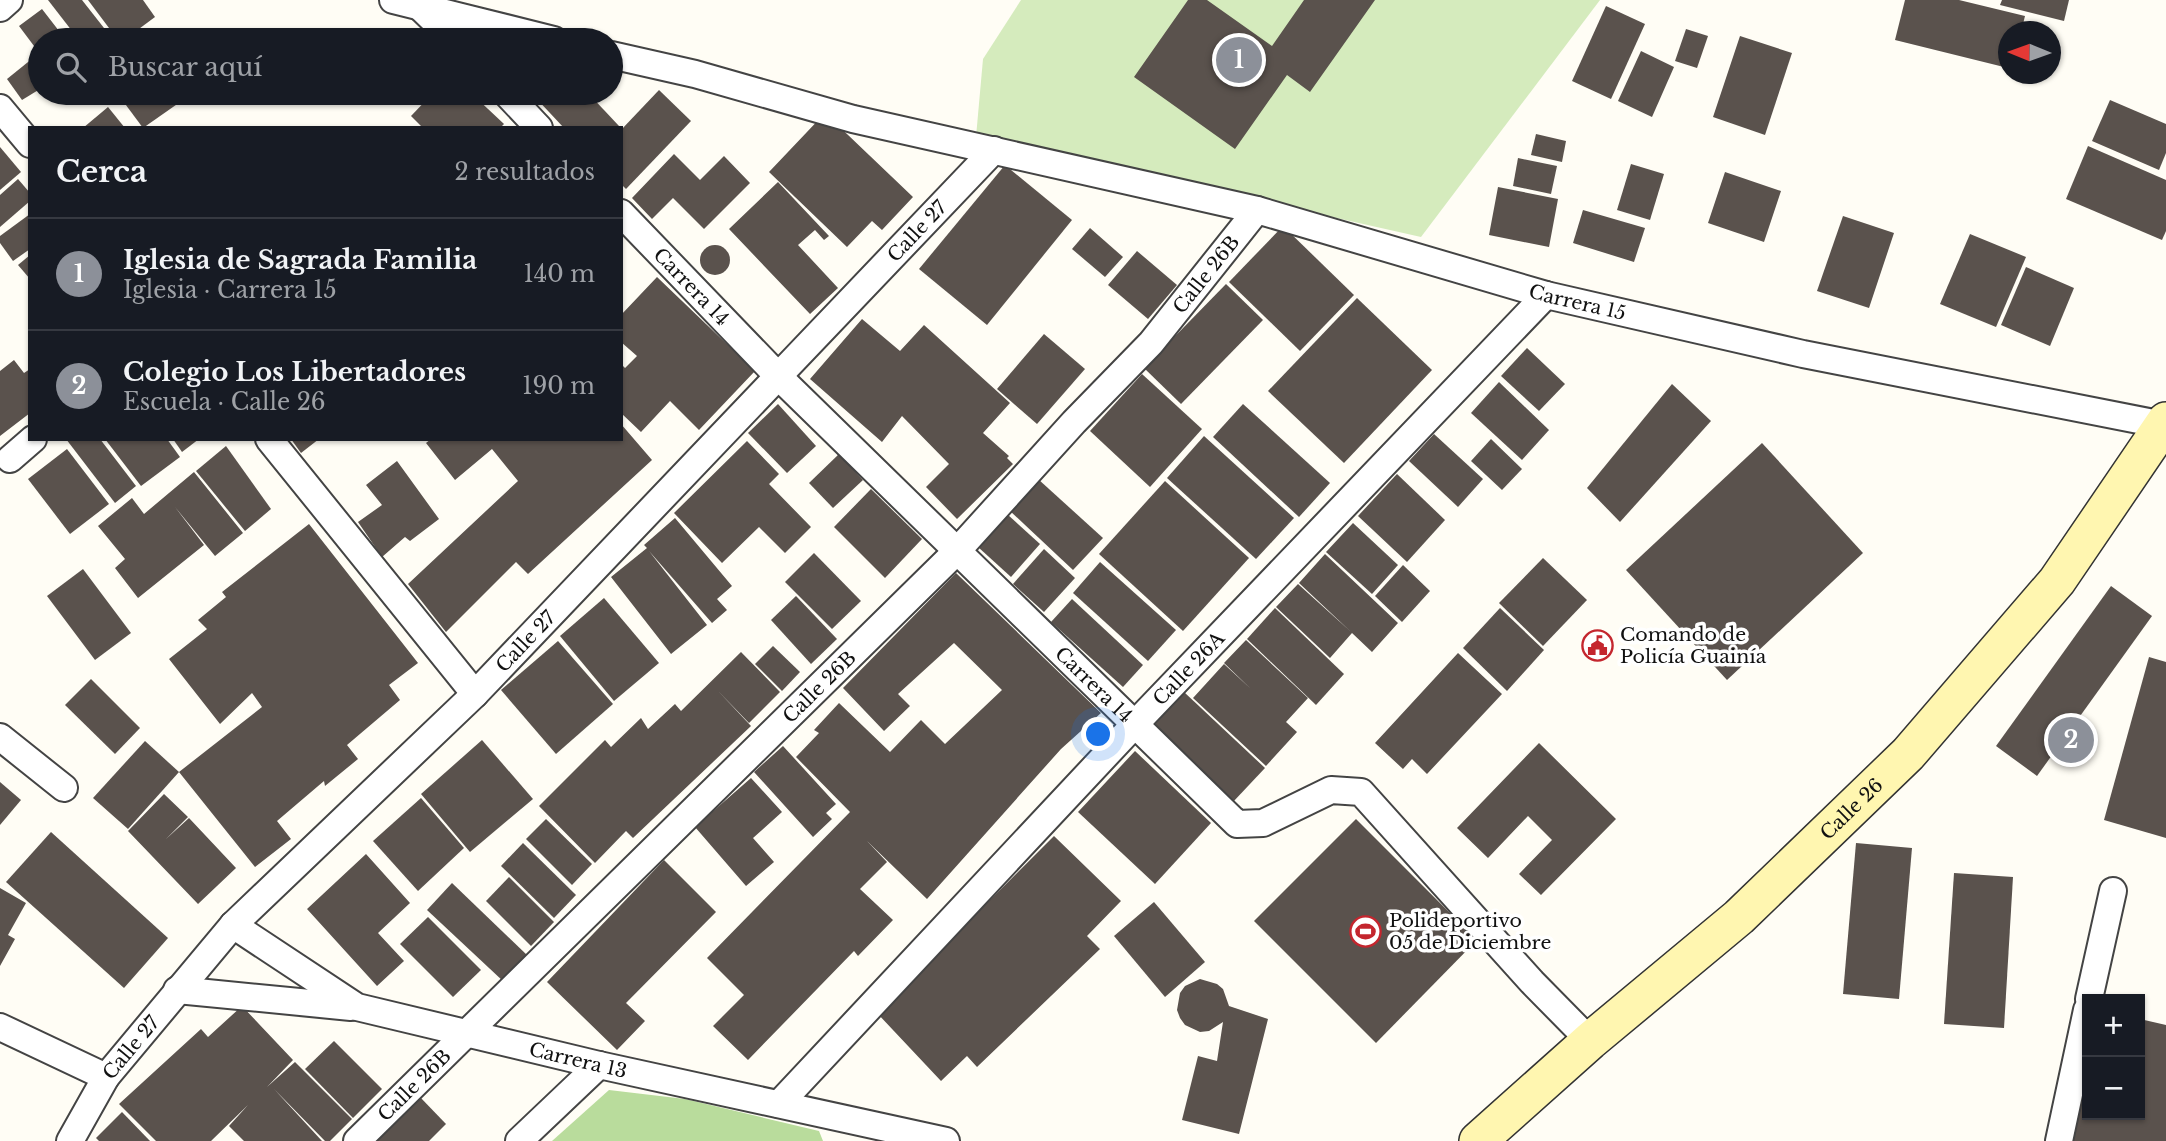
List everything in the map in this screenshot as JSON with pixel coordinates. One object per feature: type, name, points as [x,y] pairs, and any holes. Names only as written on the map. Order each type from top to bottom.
[{"type":"street","points":[[0,8],[9,0]]},
{"type":"street","points":[[406,3],[438,28]]},
{"type":"street","points":[[406,3],[506,28]]},
{"type":"street","name":"Carrera 15","points":[[623,58],[695,74],[853,119],[1258,210],[1546,295],[1802,355],[2165,424]]},
{"type":"street","points":[[517,105],[537,126]]},
{"type":"street","points":[[0,108],[28,142]]},
{"type":"street","name":"Calle 27","points":[[70,1141],[106,1077],[233,925],[475,694],[994,150]]},
{"type":"street","name":"Calle 26B","points":[[357,1141],[958,550],[1151,342],[1258,210]]},
{"type":"street","name":"Carrera 14","points":[[623,215],[779,377],[1237,824],[1263,824],[1331,790],[1361,792],[1532,982],[1590,1041]]},
{"type":"street","name":"Calle 26A","points":[[779,1104],[1135,724],[1546,295]]},
{"type":"street","name":"Calle 26","points":[[1478,1141],[1590,1041],[1739,917],[1908,754],[2057,582],[2165,424]]},
{"type":"street","points":[[10,459],[31,441]]},
{"type":"street","points":[[271,441],[475,694]]},
{"type":"street","points":[[0,737],[64,788]]},
{"type":"street","points":[[2091,994],[2113,891]]},
{"type":"street","name":"Carrera 13","points":[[233,925],[357,1007],[599,1065],[946,1141]]},
{"type":"street","points":[[177,990],[357,1007]]},
{"type":"street","points":[[0,1027],[106,1077]]},
{"type":"street","points":[[2059,1141],[2082,1033]]},
{"type":"street","points":[[519,1141],[599,1065]]},
{"type":"green space","points":[[1021,0],[1600,0],[1421,237],[976,137],[983,59]]},
{"type":"green space","points":[[609,1090],[685,1099],[819,1131],[823,1141],[552,1141]]},
{"type":"building","points":[[48,0],[82,0],[104,28],[70,28]]},
{"type":"building","points":[[88,0],[143,0],[155,17],[140,28],[109,28]]},
{"type":"building","points":[[1188,0],[1207,0],[1272,46],[1304,0],[1375,0],[1310,92],[1287,75],[1235,149],[1134,77]]},
{"type":"building","points":[[1905,0],[1959,0],[2025,16],[2024,21],[1998,21],[1998,66],[1895,40]]},
{"type":"building","points":[[2002,0],[2069,0],[2064,21],[2000,5]]},
{"type":"building","points":[[1606,6],[1645,24],[1611,99],[1572,81]]},
{"type":"building","points":[[42,9],[57,28],[28,28],[28,38],[19,26]]},
{"type":"building","points":[[1686,29],[1708,36],[1697,68],[1675,61]]},
{"type":"building","points":[[1740,36],[1792,53],[1765,135],[1713,117]]},
{"type":"building","points":[[1641,51],[1674,67],[1652,117],[1618,101]]},
{"type":"building","points":[[28,62],[28,96],[22,100],[7,79]]},
{"type":"building","points":[[659,90],[691,121],[626,189],[623,186],[623,128]]},
{"type":"building","points":[[2110,100],[2166,124],[2166,153],[2159,170],[2092,141]]},
{"type":"building","points":[[126,105],[176,105],[146,126],[142,126]]},
{"type":"building","points":[[422,105],[484,105],[504,124],[421,126],[411,116]]},
{"type":"building","points":[[542,105],[599,105],[619,126],[562,126]]},
{"type":"building","points":[[108,107],[123,126],[85,126]]},
{"type":"building","points":[[825,113],[913,197],[882,230],[872,221],[847,247],[769,172]]},
{"type":"building","points":[[1536,134],[1566,141],[1562,162],[1531,155]]},
{"type":"building","points":[[2088,146],[2166,180],[2166,231],[2162,240],[2066,199]]},
{"type":"building","points":[[0,147],[21,172],[0,190]]},
{"type":"building","points":[[674,154],[700,180],[724,156],[750,183],[704,229],[673,198],[652,219],[632,198]]},
{"type":"building","points":[[1518,158],[1557,166],[1551,194],[1513,186]]},
{"type":"building","points":[[1631,164],[1664,174],[1650,220],[1617,210]]},
{"type":"building","points":[[1005,165],[1072,220],[987,325],[919,269]]},
{"type":"building","points":[[1725,172],[1781,191],[1764,242],[1708,223]]},
{"type":"building","points":[[18,179],[28,191],[28,203],[0,227],[0,195]]},
{"type":"building","points":[[778,182],[829,236],[824,240],[815,230],[798,245],[838,288],[810,314],[729,229]]},
{"type":"building","points":[[1498,187],[1558,199],[1549,247],[1489,235]]},
{"type":"building","points":[[1583,210],[1645,228],[1634,262],[1573,243]]},
{"type":"building","points":[[28,215],[28,250],[13,261],[0,243],[0,236]]},
{"type":"building","points":[[1843,216],[1894,233],[1869,308],[1817,291]]},
{"type":"building","points":[[1283,226],[1354,295],[1300,351],[1229,282]]},
{"type":"building","points":[[1090,228],[1123,257],[1105,277],[1072,249]]},
{"type":"building","points":[[1970,234],[2026,257],[1996,327],[1940,304]]},
{"type":"building","points":[[715,245],[726,249],[730,260],[726,271],[715,275],[704,271],[700,260],[704,249]]},
{"type":"building","points":[[1137,251],[1177,285],[1148,319],[1108,285]]},
{"type":"building","points":[[28,257],[28,277],[18,265]]},
{"type":"building","points":[[2026,267],[2074,288],[2050,346],[2001,325]]},
{"type":"building","points":[[657,277],[755,371],[699,430],[670,401],[641,432],[623,415],[623,366],[625,368],[637,356],[623,344],[623,313]]},
{"type":"building","points":[[1226,284],[1263,320],[1181,404],[1144,368]]},
{"type":"building","points":[[1357,298],[1432,370],[1344,463],[1268,391]]},
{"type":"building","points":[[862,319],[900,351],[924,325],[1010,403],[983,433],[1009,456],[1007,458],[1013,464],[957,519],[926,487],[949,464],[902,416],[882,442],[810,379]]},
{"type":"building","points":[[1044,334],[1085,369],[1037,424],[997,389]]},
{"type":"building","points":[[1527,348],[1565,384],[1539,411],[1501,376]]},
{"type":"building","points":[[14,360],[24,373],[28,370],[28,415],[0,436],[0,371]]},
{"type":"building","points":[[1142,374],[1202,429],[1150,487],[1090,431]]},
{"type":"building","points":[[1499,382],[1549,430],[1522,460],[1471,413]]},
{"type":"building","points":[[1672,384],[1711,421],[1620,522],[1587,488]]},
{"type":"building","points":[[778,404],[816,446],[787,473],[748,433]]},
{"type":"building","points":[[1243,404],[1330,483],[1299,517],[1213,437]]},
{"type":"building","points":[[623,426],[652,460],[528,574],[516,562],[446,632],[408,584],[518,481],[492,449],[455,480],[426,443],[623,441]]},
{"type":"building","points":[[1434,434],[1483,479],[1458,507],[1409,461]]},
{"type":"building","points":[[1204,436],[1294,518],[1256,559],[1167,478]]},
{"type":"building","points":[[1491,439],[1522,469],[1502,490],[1471,461]]},
{"type":"building","points":[[68,441],[102,441],[136,486],[115,503]]},
{"type":"building","points":[[107,441],[168,441],[180,457],[141,486]]},
{"type":"building","points":[[174,441],[196,441],[182,452]]},
{"type":"building","points":[[292,441],[316,441],[301,453]]},
{"type":"building","points":[[747,441],[779,474],[769,484],[811,527],[785,553],[759,527],[722,563],[674,513]]},
{"type":"building","points":[[1762,443],[1863,553],[1727,680],[1626,570]]},
{"type":"building","points":[[226,446],[271,509],[245,531],[196,471]]},
{"type":"building","points":[[67,449],[109,504],[70,534],[28,479]]},
{"type":"building","points":[[839,454],[863,480],[833,508],[809,483]]},
{"type":"building","points":[[397,461],[439,519],[410,541],[405,537],[382,557],[358,522],[382,505],[366,485]]},
{"type":"building","points":[[194,472],[243,533],[215,556],[175,507],[204,545],[138,598],[115,568],[125,559],[98,526],[132,498],[144,514]]},
{"type":"building","points":[[1397,474],[1445,520],[1407,562],[1358,516]]},
{"type":"building","points":[[1038,479],[1103,538],[1073,570],[1009,510]]},
{"type":"building","points":[[1165,481],[1249,558],[1183,631],[1099,554]]},
{"type":"building","points":[[871,489],[922,539],[885,578],[834,527]]},
{"type":"building","points":[[1007,514],[1040,544],[1011,577],[978,547]]},
{"type":"building","points":[[675,518],[732,586],[717,599],[727,610],[712,623],[649,551],[707,625],[671,654],[611,577],[647,548],[644,545]]},
{"type":"building","points":[[1353,523],[1398,565],[1372,594],[1326,552]]},
{"type":"building","points":[[309,524],[418,663],[389,685],[400,700],[347,745],[358,759],[325,786],[324,781],[277,821],[291,839],[255,867],[179,772],[262,707],[252,693],[220,724],[169,659],[207,629],[198,620],[226,597],[222,592]]},
{"type":"building","points":[[1044,549],[1075,578],[1044,612],[1013,584]]},
{"type":"building","points":[[814,553],[861,601],[832,629],[785,582]]},
{"type":"building","points":[[1325,554],[1398,623],[1372,652],[1352,633],[1330,658],[1276,607],[1298,584],[1350,631],[1299,583]]},
{"type":"building","points":[[1543,558],[1587,600],[1543,646],[1499,603]]},
{"type":"building","points":[[1100,562],[1176,630],[1148,661],[1073,593]]},
{"type":"building","points":[[1403,565],[1430,591],[1402,622],[1375,596]]},
{"type":"building","points":[[83,569],[131,633],[95,660],[47,596]]},
{"type":"building","points":[[956,573],[1101,713],[1061,749],[927,899],[867,841],[887,862],[860,889],[893,920],[858,956],[854,951],[748,1060],[713,1026],[744,995],[707,958],[850,812],[796,757],[819,733],[814,730],[839,703],[890,752],[921,720],[945,744],[1002,690],[954,643],[898,694],[910,706],[884,731],[843,688]]},
{"type":"building","points":[[2111,586],[2152,616],[2037,776],[1996,746]]},
{"type":"building","points":[[796,596],[837,639],[811,664],[771,620]]},
{"type":"building","points":[[604,598],[659,663],[614,701],[560,636]]},
{"type":"building","points":[[1072,599],[1143,665],[1123,687],[1051,622]]},
{"type":"building","points":[[1275,608],[1344,674],[1316,705],[1247,639]]},
{"type":"building","points":[[1500,608],[1544,650],[1507,691],[1463,648]]},
{"type":"building","points":[[1246,640],[1308,698],[1286,722],[1297,732],[1266,766],[1193,698],[1224,664],[1251,689],[1224,663]]},
{"type":"building","points":[[558,641],[613,704],[556,754],[501,690]]},
{"type":"building","points":[[773,646],[800,672],[782,691],[755,664]]},
{"type":"building","points":[[741,652],[780,692],[749,723],[718,691],[751,726],[633,838],[626,831],[595,863],[539,806],[605,740],[611,747],[641,718],[648,729],[675,704],[681,711]]},
{"type":"building","points":[[1458,653],[1502,694],[1427,774],[1412,759],[1403,769],[1375,743]]},
{"type":"building","points":[[2149,657],[2166,662],[2166,838],[2104,820]]},
{"type":"building","points":[[91,679],[140,728],[115,754],[65,705]]},
{"type":"building","points":[[1184,692],[1265,768],[1233,802],[1152,727]]},
{"type":"building","points":[[482,740],[533,799],[470,852],[421,794]]},
{"type":"building","points":[[145,741],[179,772],[128,829],[93,798]]},
{"type":"building","points":[[1539,743],[1616,819],[1541,895],[1519,874],[1552,840],[1528,816],[1488,858],[1457,828]]},
{"type":"building","points":[[783,746],[836,804],[826,813],[832,819],[813,837],[754,772]]},
{"type":"building","points":[[1135,751],[1211,823],[1155,884],[1078,812]]},
{"type":"building","points":[[751,778],[782,812],[753,838],[774,862],[746,886],[695,827]]},
{"type":"building","points":[[0,782],[21,800],[0,825]]},
{"type":"building","points":[[164,794],[188,817],[166,839],[189,818],[236,868],[198,904],[128,831]]},
{"type":"building","points":[[421,798],[464,848],[418,891],[373,841]]},
{"type":"building","points":[[546,819],[592,864],[572,885],[526,839]]},
{"type":"building","name":"Polideportivo 05 de Diciembre","points":[[1356,819],[1477,940],[1376,1043],[1254,921]]},
{"type":"building","points":[[51,832],[168,938],[124,988],[6,882]]},
{"type":"building","points":[[1054,836],[1121,901],[1087,936],[1100,949],[977,1067],[967,1056],[941,1081],[877,1013]]},
{"type":"building","points":[[523,843],[576,895],[554,918],[501,866]]},
{"type":"building","points":[[1856,843],[1912,848],[1899,999],[1843,994]]},
{"type":"building","points":[[366,854],[410,903],[378,933],[404,961],[377,986],[307,909]]},
{"type":"building","points":[[664,860],[716,912],[626,1003],[645,1021],[617,1050],[547,982]]},
{"type":"building","points":[[1954,873],[2013,877],[2004,1028],[1944,1024]]},
{"type":"building","points":[[509,877],[554,922],[531,946],[486,901]]},
{"type":"building","points":[[452,883],[528,956],[504,982],[427,910]]},
{"type":"building","points":[[0,888],[26,903],[8,935],[15,939],[0,966]]},
{"type":"building","points":[[1154,902],[1205,962],[1165,997],[1114,936]]},
{"type":"building","points":[[428,917],[481,970],[453,997],[400,944]]},
{"type":"building","points":[[1200,979],[1217,984],[1223,989],[1229,1006],[1268,1019],[1239,1134],[1182,1120],[1198,1056],[1217,1061],[1223,1022],[1209,1031],[1200,1032],[1185,1025],[1180,1018],[1177,1010],[1180,993],[1185,986]]},
{"type":"building","points":[[242,1006],[293,1060],[267,1087],[295,1062],[352,1119],[330,1141],[325,1141],[274,1089],[322,1141],[244,1141],[229,1126],[248,1105],[211,1141],[156,1141],[119,1104],[201,1029],[208,1037]]},
{"type":"building","points":[[2145,1020],[2166,1025],[2166,1141],[2070,1141],[2082,1087],[2082,1120],[2145,1120]]},
{"type":"building","points":[[334,1041],[382,1089],[353,1118],[305,1069]]},
{"type":"building","points":[[419,1096],[446,1124],[429,1141],[373,1141]]},
{"type":"building","points":[[122,1112],[150,1141],[99,1141],[96,1138]]},
{"type":"place","name":"Iglesia de Sagrada Familia","points":[[1239,60]]},
{"type":"place","name":"Comando de Policía Guainía","points":[[1597,645]]},
{"type":"place","name":"Colegio Los Libertadores","points":[[2071,740]]},
{"type":"place","name":"Polideportivo 05 de Diciembre","points":[[1366,931]]}]
